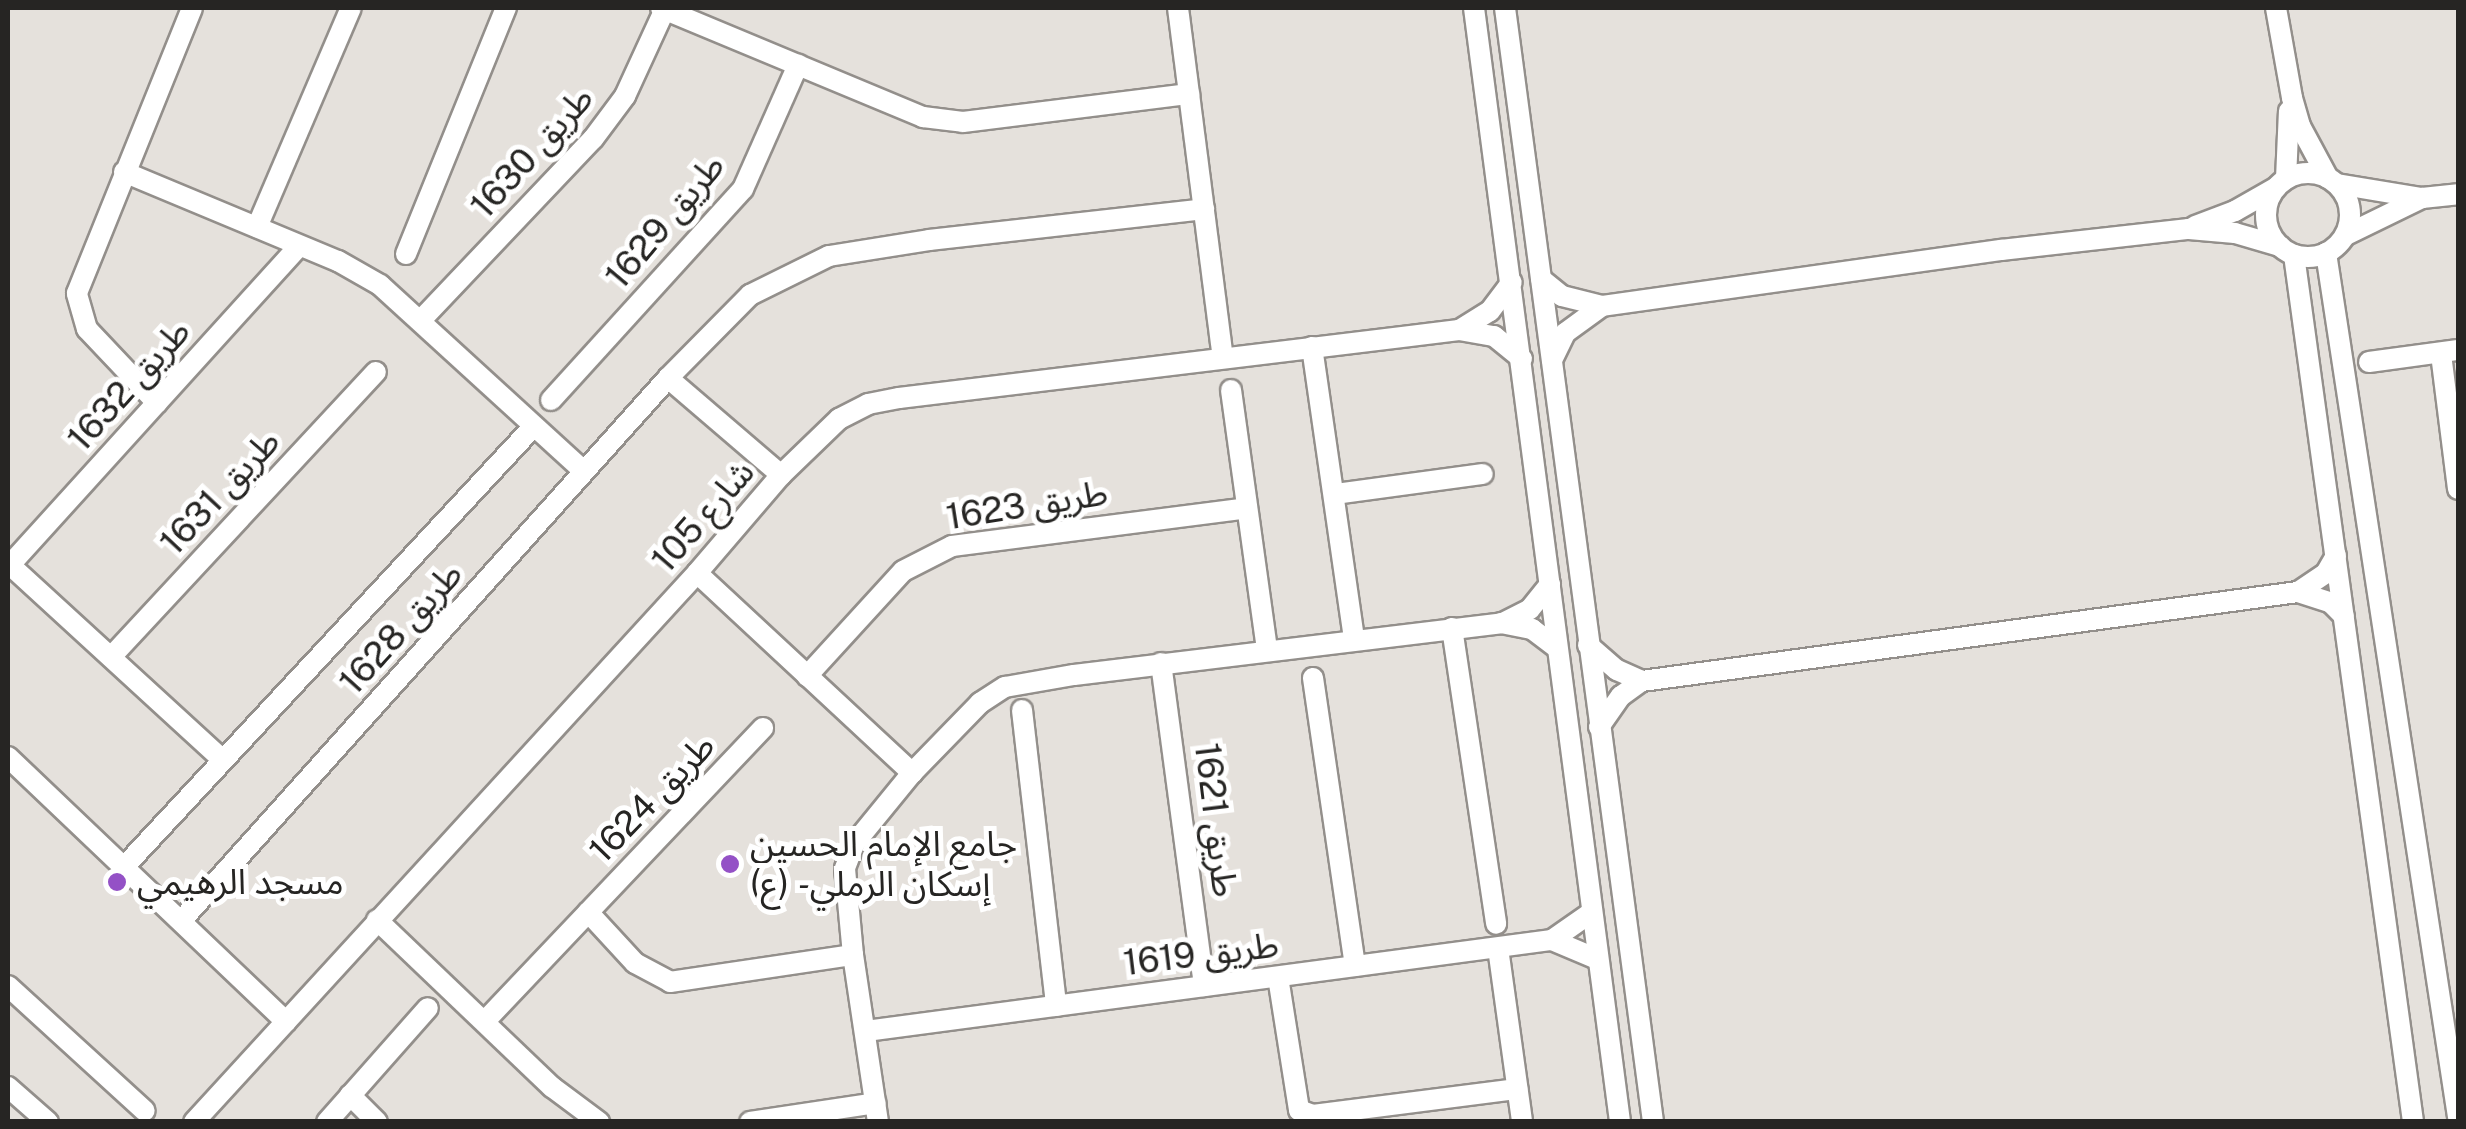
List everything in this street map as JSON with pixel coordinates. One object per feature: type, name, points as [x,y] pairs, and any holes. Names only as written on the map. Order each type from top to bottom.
[{"type":"street","points":[[157,402],[99,345],[79,312],[77,293],[192,8]]},
{"type":"street","points":[[257,227],[351,8]]},
{"type":"street","points":[[406,254],[506,8]]},
{"type":"street","points":[[663,8],[923,117],[964,122],[1189,94]]},
{"type":"street","name":"طريق 1630","points":[[421,320],[593,139],[625,96],[663,8]]},
{"type":"street","points":[[1178,8],[1223,357]]},
{"type":"street","points":[[1474,8],[1620,1122]]},
{"type":"street","points":[[1506,8],[1653,1122]]},
{"type":"street","points":[[2276,8],[2300,126],[2349,203],[2346,235]]},
{"type":"street","name":"طريق 1629","points":[[551,400],[743,190],[798,64]]},
{"type":"street","points":[[2286,69],[2290,124],[2282,183],[2266,216],[2287,250],[2336,556],[2414,1122]]},
{"type":"street","points":[[124,172],[338,260],[380,285],[584,472]]},
{"type":"street","points":[[2188,229],[2234,211],[2307,173],[2422,198],[2458,194]]},
{"type":"street","points":[[1541,279],[1562,296],[1602,306],[2188,229],[2235,233],[2287,250],[2326,253],[2346,235],[2422,198]]},
{"type":"street","name":"طريق 1628","points":[[181,921],[668,378],[750,295],[828,256],[929,240],[1204,209]]},
{"type":"street","name":"طريق 1632","points":[[8,566],[299,246]]},
{"type":"street","points":[[2326,253],[2458,1117]]},
{"type":"street","points":[[1459,330],[1490,311],[1512,282]]},
{"type":"street","points":[[1552,360],[1565,332],[1602,306]]},
{"type":"street","name":"شارع 105","points":[[194,1122],[697,573],[781,475],[839,419],[868,404],[1459,330],[1494,336],[1522,358]]},
{"type":"street","points":[[1312,347],[1354,638]]},
{"type":"street","points":[[2369,362],[2450,352],[2458,489]]},
{"type":"street","name":"طريق 1631","points":[[111,657],[376,372]]},
{"type":"street","points":[[668,378],[781,475]]},
{"type":"street","points":[[1231,390],[1268,649]]},
{"type":"street","name":"طريق 1628","points":[[124,867],[534,427]]},
{"type":"street","points":[[1335,494],[1483,474]]},
{"type":"street","name":"طريق 1623","points":[[807,676],[904,571],[952,546],[1247,508]]},
{"type":"street","points":[[1588,645],[1618,670],[1642,681],[2298,592],[2326,573],[2336,556]]},
{"type":"street","points":[[8,566],[222,759]]},
{"type":"street","points":[[697,573],[912,773]]},
{"type":"street","points":[[1501,624],[1530,609],[1550,584]]},
{"type":"street","points":[[2298,592],[2331,604],[2344,616]]},
{"type":"street","points":[[750,1122],[877,1112],[852,955],[845,868],[854,844],[912,773],[980,703],[1004,687],[1354,638],[1501,624],[1532,629],[1558,648]]},
{"type":"street","points":[[1452,628],[1496,924]]},
{"type":"street","name":"طريق 1621","points":[[1162,663],[1204,986]]},
{"type":"street","points":[[1312,678],[1355,966]]},
{"type":"street","points":[[1599,727],[1613,706],[1642,681]]},
{"type":"street","points":[[1022,710],[1056,1006]]},
{"type":"street","name":"طريق 1624","points":[[486,1021],[764,728]]},
{"type":"street","points":[[8,757],[286,1022]]},
{"type":"street","name":"طريق 1624","points":[[588,912],[635,963],[670,982],[852,955]]},
{"type":"street","name":"طريق 1619","points":[[866,1031],[1552,940],[1592,912]]},
{"type":"street","points":[[377,920],[552,1087],[599,1122]]},
{"type":"street","points":[[1552,940],[1598,959]]},
{"type":"street","points":[[1498,948],[1522,1122]]},
{"type":"street","points":[[1278,977],[1300,1110],[1314,1115],[1393,1114],[1516,1089]]},
{"type":"street","points":[[8,986],[145,1111]]},
{"type":"street","points":[[326,1122],[428,1008]]},
{"type":"street","points":[[8,1087],[48,1122]]},
{"type":"street","points":[[350,1096],[377,1122]]},
{"type":"place","name":"جامع الإمام الحسين (ع) - إسكان الرملي","points":[[730,864]]},
{"type":"place","name":"مسجد الرهيمي","points":[[117,882]]}]
